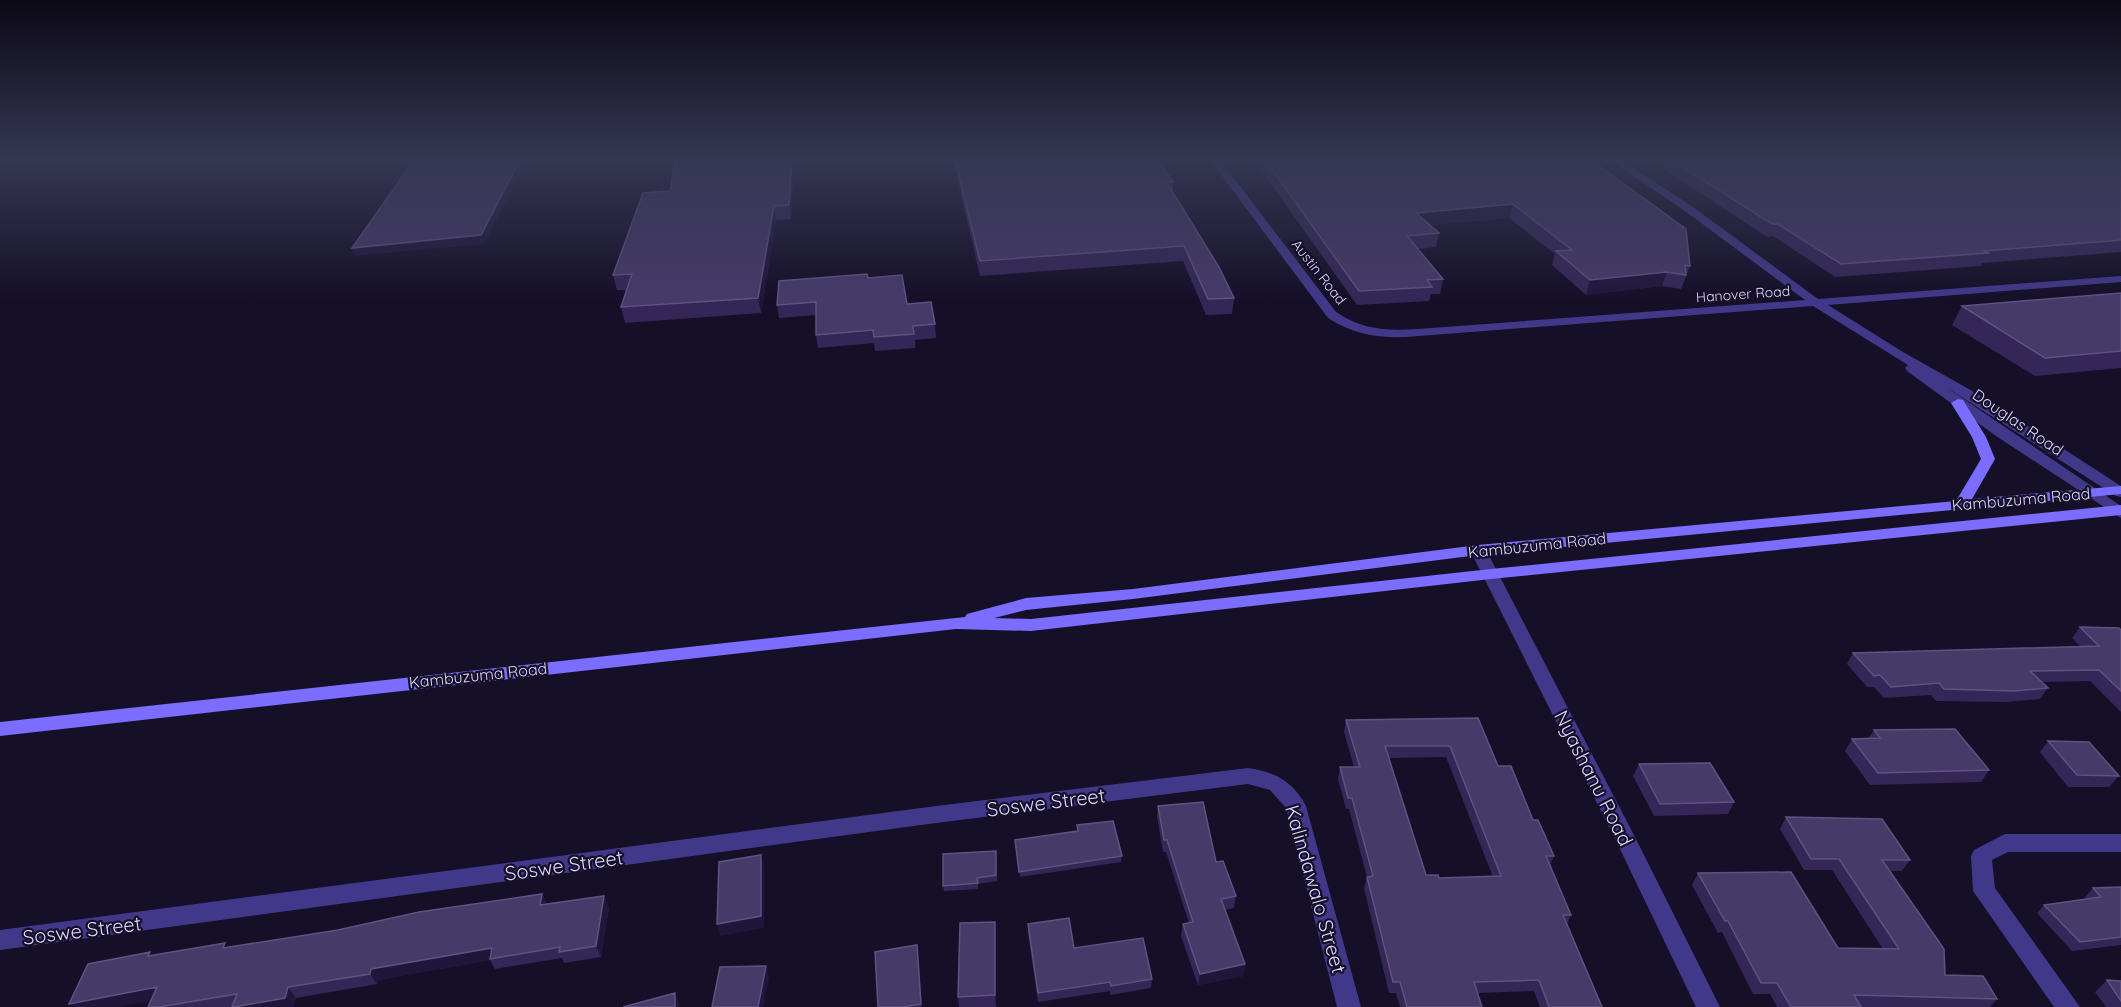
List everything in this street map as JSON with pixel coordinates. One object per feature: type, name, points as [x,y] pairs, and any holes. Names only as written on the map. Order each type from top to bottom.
[{"type":"main road","points":[[1958,403],[1979,437],[1988,459],[1975,485],[1961,505]]},
{"type":"main road","name":"Kambuzuma Road","points":[[956,622],[1026,604],[1132,594],[1478,550],[2119,491]]},
{"type":"main road","name":"Kambuzuma Road","points":[[0,729],[956,622],[1042,624],[1491,574],[2120,511]]},
{"type":"street","name":"Austin Road","points":[[1250,207],[1332,315],[1346,326],[1366,332]]},
{"type":"street","name":"Douglas Road","points":[[1687,207],[1818,304],[1899,355],[1978,400],[2119,491]]},
{"type":"street","name":"Hanover Road","points":[[1366,332],[1418,333],[2121,279]]},
{"type":"street","name":"Douglas Road","points":[[1899,355],[1917,374],[1958,403],[2120,511]]},
{"type":"street","name":"Nyashanu Road","points":[[1478,550],[1629,844],[1708,1007]]},
{"type":"street","name":"Kalindawalo Street","points":[[1128,792],[1248,776],[1270,778],[1287,790],[1296,806],[1349,1007]]},
{"type":"street","name":"Soswe Street","points":[[0,940],[222,913],[734,840],[1128,792]]},
{"type":"street","points":[[2068,1007],[1984,891],[1981,856],[2005,843],[2121,843]]},
{"type":"building","points":[[381,207],[496,207],[481,235],[352,248]]},
{"type":"building","points":[[638,207],[774,207],[758,298],[621,307],[632,274],[613,275]]},
{"type":"building","points":[[967,207],[1182,207],[1219,267],[1234,298],[1208,299],[1184,246],[980,261]]},
{"type":"building","points":[[1299,207],[1481,207],[1416,213],[1439,233],[1407,236],[1443,279],[1427,280],[1432,287],[1359,291]]},
{"type":"building","points":[[1517,207],[1656,207],[1686,229],[1690,266],[1685,265],[1686,275],[1667,272],[1590,280],[1556,251],[1572,250]]},
{"type":"building","points":[[1745,207],[2121,207],[2121,240],[1841,264],[1778,224],[1772,224]]},
{"type":"building","points":[[867,274],[868,278],[902,275],[907,304],[931,302],[935,324],[913,326],[914,334],[874,337],[873,330],[816,335],[816,302],[777,305],[779,281]]},
{"type":"building","points":[[2121,293],[2121,351],[2045,358],[1962,306]]},
{"type":"building","points":[[2080,627],[2119,628],[2121,630],[2121,691],[2099,670],[2030,671],[2048,688],[2014,691],[1944,689],[1939,683],[1891,687],[1880,675],[1874,676],[1853,653],[2099,646]]},
{"type":"building","points":[[1478,718],[1498,766],[1511,766],[1533,820],[1538,820],[1554,856],[1546,856],[1571,915],[1563,915],[1602,1007],[1549,1007],[1539,980],[1474,982],[1482,1007],[1407,1007],[1400,982],[1393,982],[1367,877],[1373,876],[1352,798],[1348,798],[1340,767],[1360,767],[1346,720]],"holes":[[[1385,746],[1450,746],[1501,876],[1439,878],[1438,875],[1426,875]]]},
{"type":"building","points":[[1955,729],[1989,770],[1878,773],[1852,739],[1880,738],[1874,730]]},
{"type":"building","points":[[2048,741],[2089,742],[2119,776],[2077,775]]},
{"type":"building","points":[[1710,763],[1734,802],[1660,804],[1639,764]]},
{"type":"building","points":[[1203,802],[1216,862],[1223,861],[1236,896],[1221,899],[1245,964],[1200,974],[1183,924],[1193,922],[1167,840],[1164,840],[1158,806]]},
{"type":"building","points":[[1786,817],[1882,819],[1910,860],[1882,860],[1944,949],[1945,975],[1983,976],[1997,999],[1854,995],[1861,1007],[1791,1007],[1777,983],[1761,983],[1728,921],[1725,921],[1698,873],[1791,872],[1838,948],[1899,949],[1839,859],[1811,859]]},
{"type":"building","points":[[1113,821],[1122,856],[1019,872],[1015,840],[1078,831],[1077,825]]},
{"type":"building","points":[[996,851],[996,875],[977,878],[978,883],[943,886],[943,854]]},
{"type":"building","points":[[761,855],[761,916],[717,924],[719,862]]},
{"type":"building","points":[[2121,887],[2121,937],[2080,942],[2044,905],[2101,897],[2093,888]]},
{"type":"building","points":[[542,894],[540,905],[604,896],[596,946],[559,952],[560,947],[490,959],[492,948],[371,969],[370,974],[288,987],[285,998],[234,1007],[232,1007],[237,994],[148,1007],[157,987],[69,1004],[88,964],[150,952],[148,956],[225,943],[223,948],[338,930],[419,912]]},
{"type":"building","points":[[1069,918],[1074,948],[1143,938],[1152,979],[1111,986],[1110,982],[1038,993],[1028,924]]},
{"type":"building","points":[[995,922],[995,995],[958,997],[960,923]]},
{"type":"building","points":[[917,945],[921,1004],[878,1007],[875,952]]},
{"type":"building","points":[[766,966],[758,1007],[712,1007],[720,967]]},
{"type":"building","points":[[2107,980],[2121,981],[2121,1001]]},
{"type":"building","points":[[675,993],[675,1007],[623,1007]]}]
